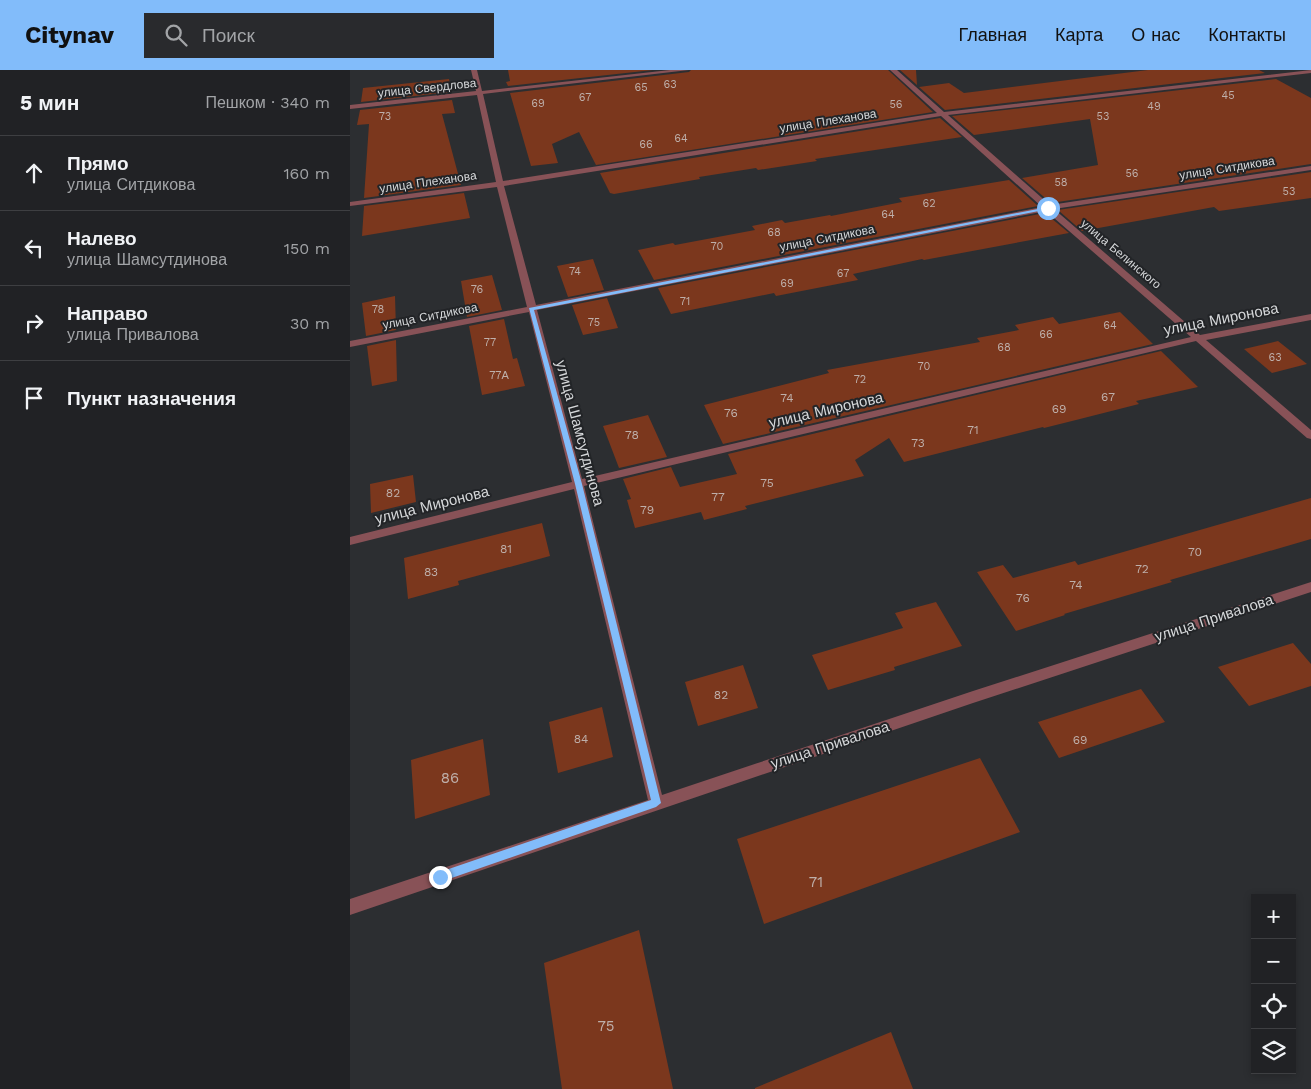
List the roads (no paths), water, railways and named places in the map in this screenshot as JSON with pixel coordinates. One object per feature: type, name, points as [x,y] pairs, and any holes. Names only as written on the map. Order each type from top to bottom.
[{"type":"street","name":"улица Шамсутдинова","points":[[474,70],[531,309],[578,484],[656,803]]},
{"type":"street","name":"улица Свердлова","points":[[350,107],[686,70]]},
{"type":"street","name":"улица Белинского","points":[[893,70],[1048,208],[1311,436]]},
{"type":"street","name":"улица Плеханова","points":[[350,204],[500,184],[941,114],[1311,71]]},
{"type":"street","name":"улица Ситдикова","points":[[350,344],[1048,208],[1311,168]]},
{"type":"street","name":"улица Миронова","points":[[350,541],[578,484],[1199,338],[1311,317]]},
{"type":"street","name":"улица Привалова","points":[[350,907],[656,803],[1311,587]]}]
